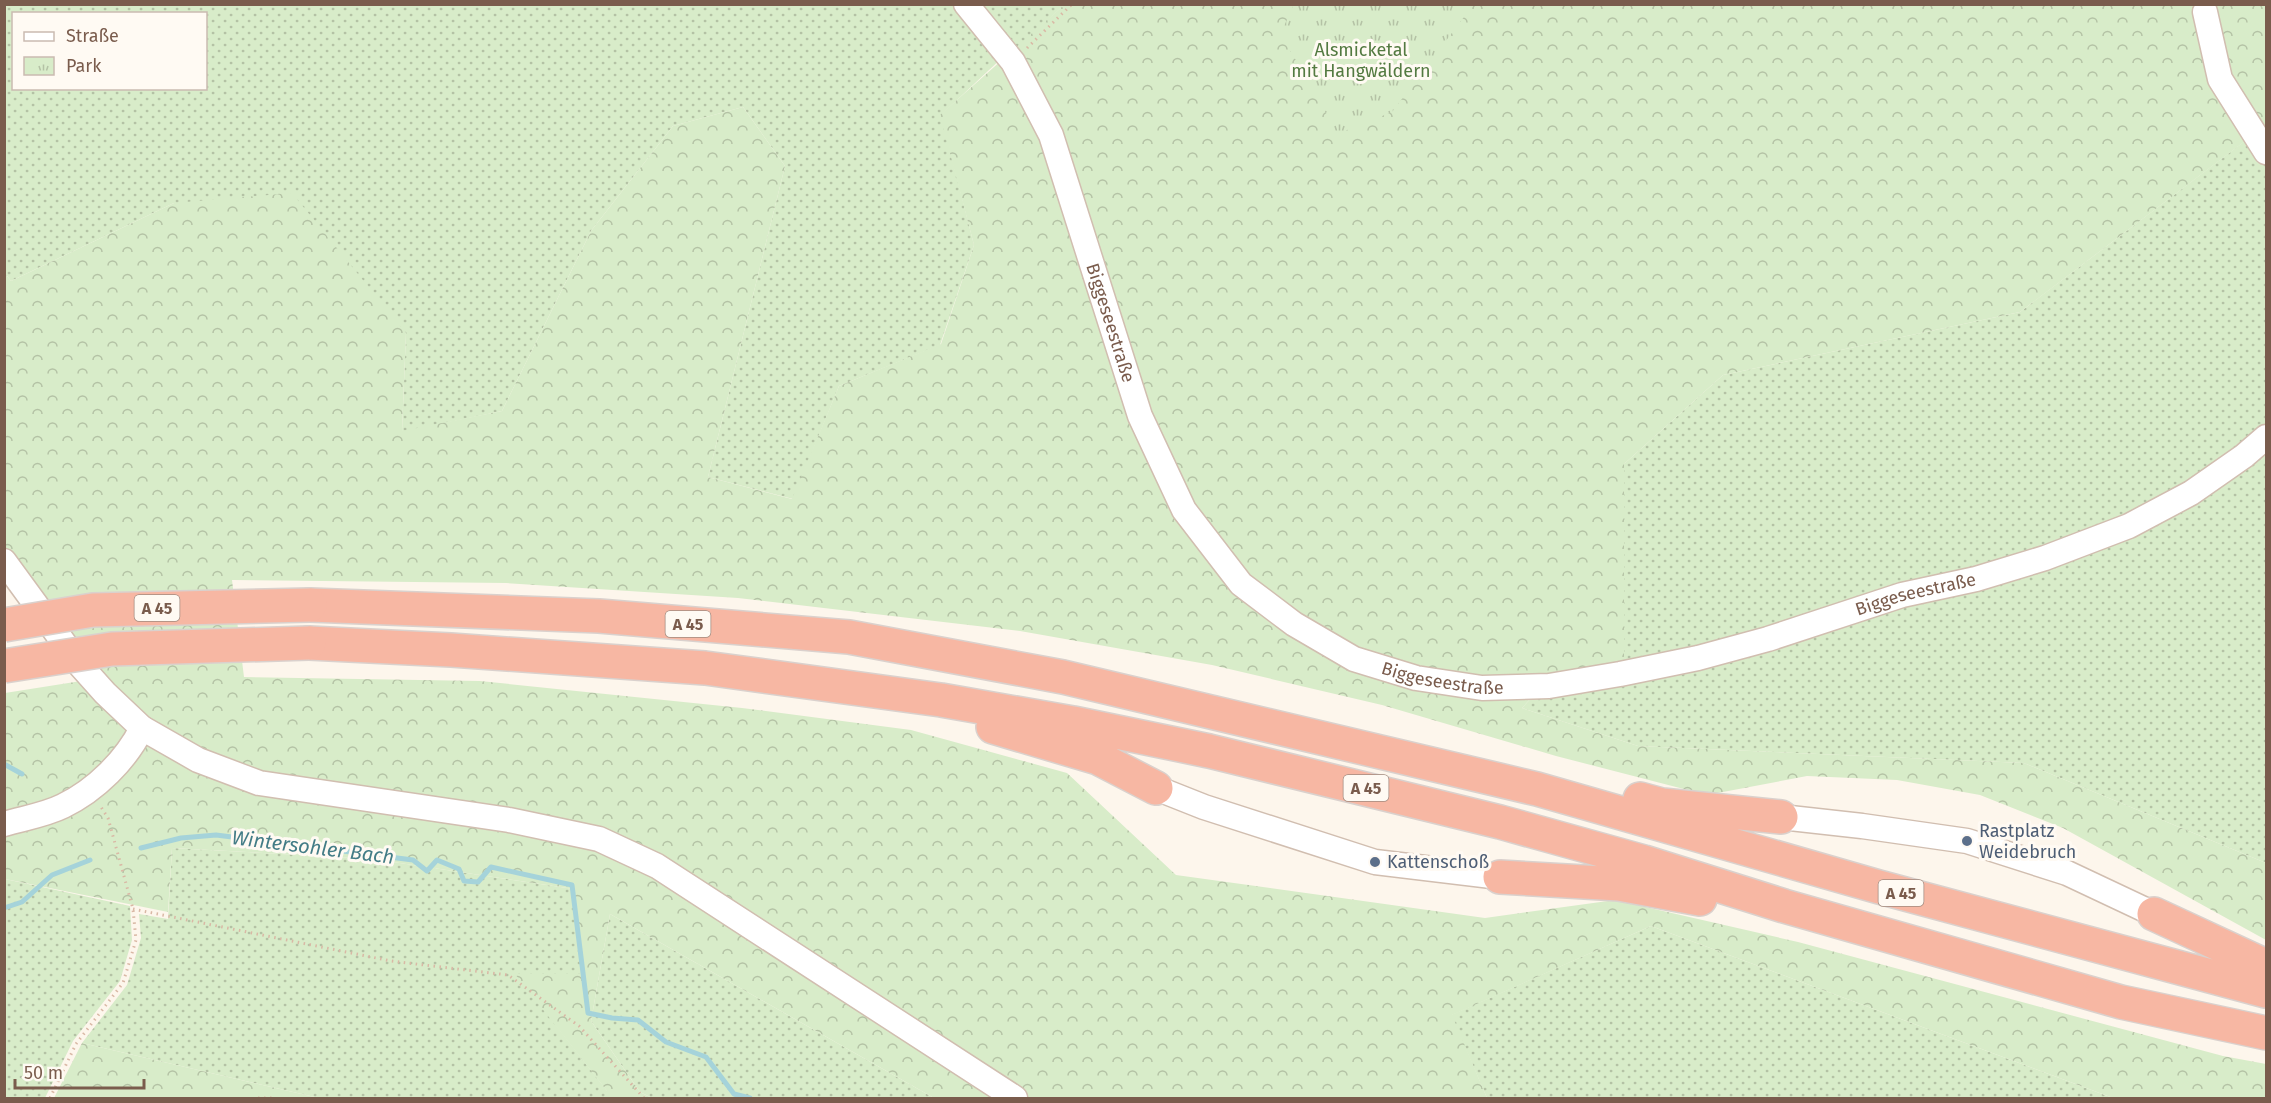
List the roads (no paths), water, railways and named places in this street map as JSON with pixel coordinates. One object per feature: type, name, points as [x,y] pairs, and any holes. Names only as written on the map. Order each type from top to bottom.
[{"type":"highway","name":"A 45","points":[[4,625],[93,610],[310,605],[599,616],[849,637],[1063,677],[1537,789],[1867,883],[2266,991]]},
{"type":"highway","name":"A 45","points":[[4,666],[111,649],[309,643],[451,650],[705,668],[941,700],[1084,725],[1345,783],[1500,822],[1644,862],[1784,906],[2121,1002],[2266,1033]]},
{"type":"highway","points":[[941,700],[979,723],[1098,758],[1156,788]]},
{"type":"highway","points":[[1537,789],[1605,791],[1662,805],[1781,817]]},
{"type":"highway","points":[[1500,877],[1619,884],[1755,909],[1784,906]]},
{"type":"highway","points":[[2154,914],[2266,966]]},
{"type":"street","name":"Biggeseestraße","points":[[966,4],[1013,62],[1051,135],[1140,416],[1184,510],[1240,584],[1294,624],[1354,659],[1416,678],[1482,688],[1549,686],[1620,675],[1698,658],[1768,639],[1902,595],[1976,579],[2045,558],[2129,526],[2191,493],[2244,456],[2266,437]]},
{"type":"street","points":[[2205,12],[2220,79],[2266,152]]},
{"type":"street","points":[[4,561],[80,665],[105,693],[142,728],[198,760],[259,783],[509,820],[599,839],[657,866],[1015,1098]]},
{"type":"street","points":[[4,824],[62,807],[91,790],[122,758],[142,728]]},
{"type":"street","points":[[1156,788],[1204,807],[1376,862],[1500,877]]},
{"type":"street","points":[[1781,817],[1967,841],[2067,873],[2154,914]]},
{"type":"waterway","points":[[4,764],[22,774]]},
{"type":"waterway","name":"Wintersohler Bach","points":[[141,848],[181,838],[216,835],[413,860],[427,871],[437,860],[459,869],[464,881],[478,882],[491,867],[572,885],[588,1013],[638,1020],[666,1042],[706,1057],[734,1094],[750,1098]]},
{"type":"waterway","name":"Wintersohler Bach","points":[[4,908],[22,902],[52,875],[90,860]]},
{"type":"place","name":"Rastplatz Weidebruch","points":[[1967,841]]},
{"type":"place","name":"Kattenschoß","points":[[1375,862]]},
{"type":"park label","name":"Alsmicketal mit Hangwäldern","points":[[1361,60]]}]
